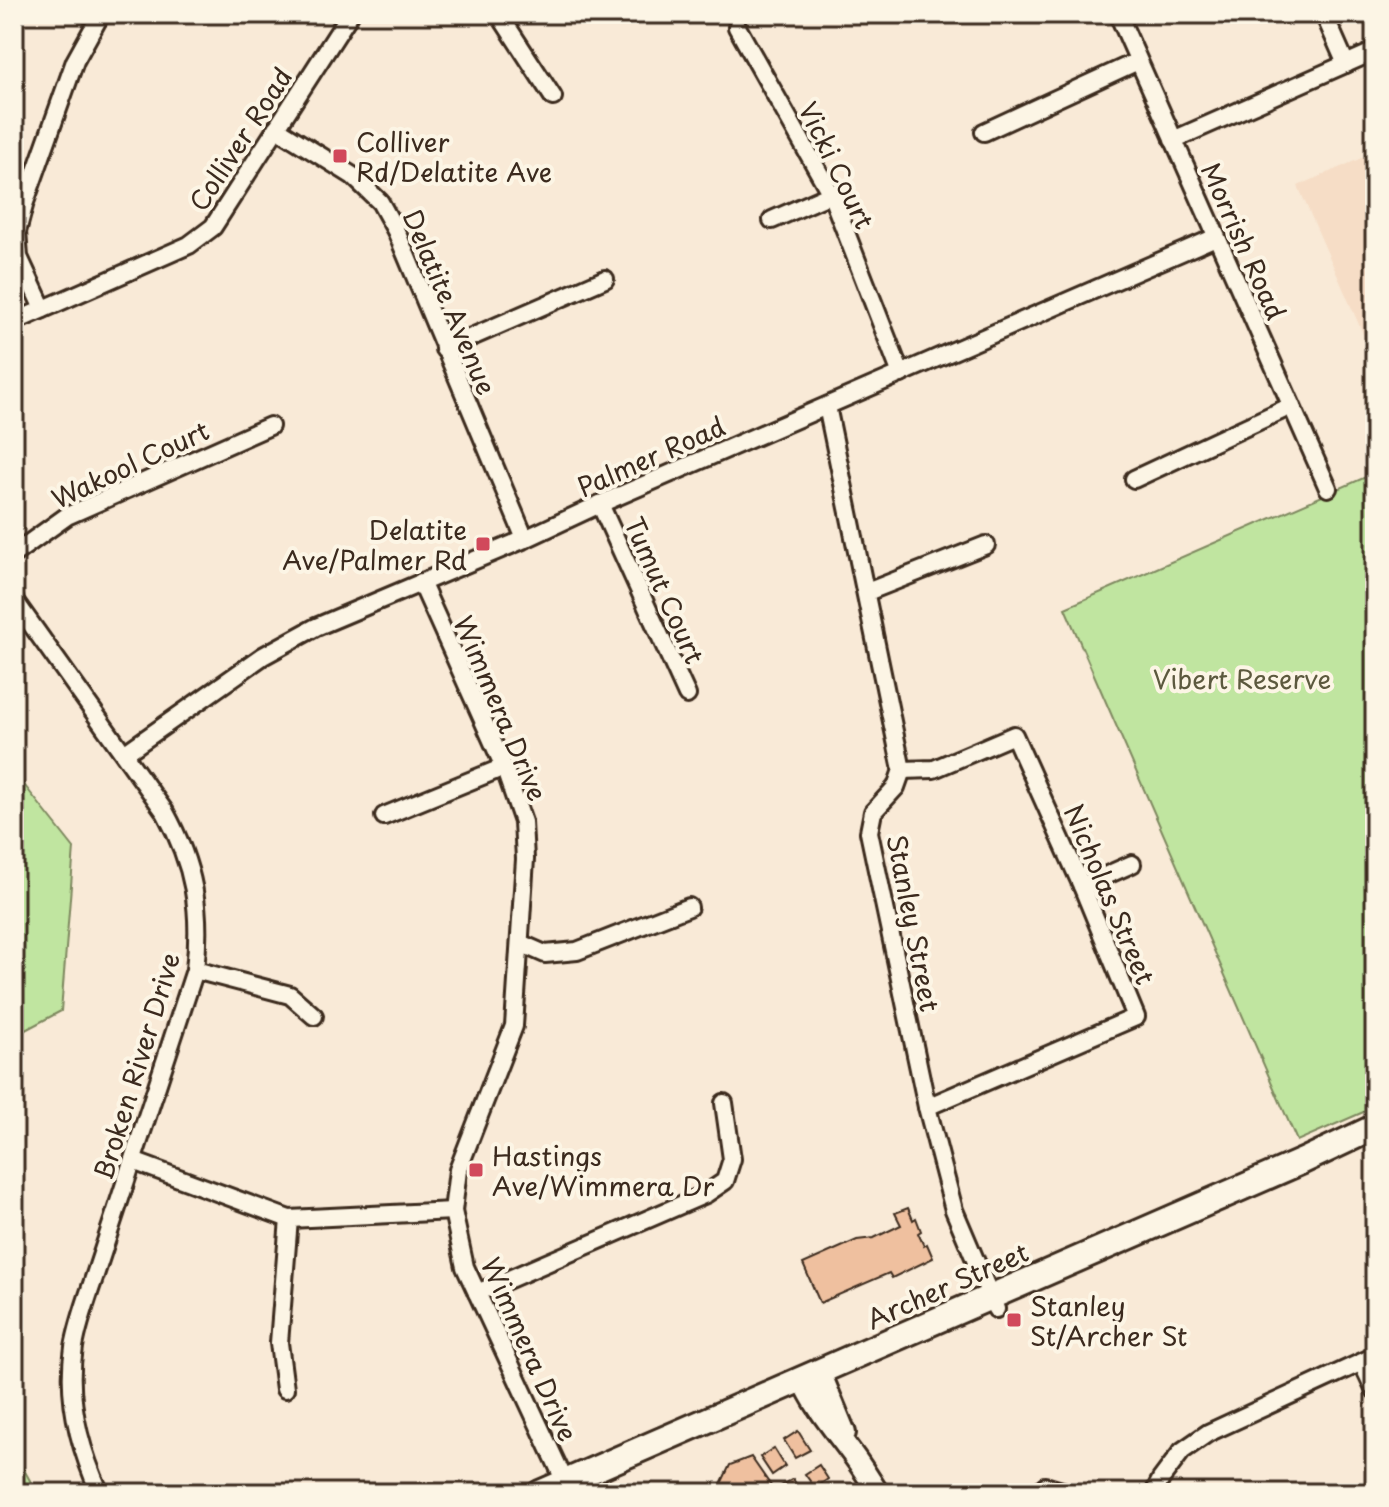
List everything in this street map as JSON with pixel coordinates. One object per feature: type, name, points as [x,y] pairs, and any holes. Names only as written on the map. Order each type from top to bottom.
[{"type":"main road","name":"Archer Street","points":[[540,1493],[570,1489],[1222,1202],[1359,1145],[1375,1127]]},
{"type":"street","points":[[43,309],[19,257],[17,232],[75,61],[101,14]]},
{"type":"street","name":"Colliver Road","points":[[14,322],[201,237],[217,221],[350,14]]},
{"type":"street","points":[[499,14],[553,97]]},
{"type":"street","name":"Morrish Road","points":[[1118,14],[1328,488]]},
{"type":"street","points":[[1324,14],[1346,64]]},
{"type":"street","name":"Vicki Court","points":[[737,27],[831,194],[901,374]]},
{"type":"street","points":[[1173,140],[1375,51]]},
{"type":"street","points":[[984,132],[1138,61]]},
{"type":"street","name":"Delatite Avenue","points":[[276,128],[353,176],[380,202],[396,231],[525,539]]},
{"type":"street","points":[[772,220],[831,194]]},
{"type":"street","name":"Palmer Road","points":[[124,754],[263,656],[316,627],[1216,237]]},
{"type":"street","points":[[444,349],[605,279]]},
{"type":"street","points":[[827,406],[902,770]]},
{"type":"street","points":[[1134,479],[1291,406]]},
{"type":"street","name":"Wakool Court","points":[[14,554],[67,516],[270,426]]},
{"type":"street","name":"Tumut Court","points":[[600,504],[687,695]]},
{"type":"street","points":[[867,592],[986,545]]},
{"type":"street","name":"Wimmera Drive","points":[[421,582],[504,767],[523,822],[525,859],[514,1026],[458,1170],[453,1211],[465,1267],[570,1489]]},
{"type":"street","name":"Broken River Drive","points":[[14,600],[165,812],[186,857],[197,907],[195,970],[79,1325],[74,1349],[76,1427],[100,1493]]},
{"type":"street","name":"Nicholas Street","points":[[902,770],[934,769],[1014,735],[1082,886],[1136,1017],[927,1107]]},
{"type":"street","points":[[384,816],[504,767]]},
{"type":"street","name":"Stanley Street","points":[[902,770],[896,787],[873,812],[869,832],[927,1107],[954,1210],[993,1302]]},
{"type":"street","points":[[1082,886],[1132,864]]},
{"type":"street","points":[[520,943],[545,954],[577,951],[689,907]]},
{"type":"street","points":[[195,970],[290,995],[314,1016]]},
{"type":"street","points":[[477,1293],[706,1194],[725,1181],[732,1159],[724,1103]]},
{"type":"street","points":[[133,1161],[289,1219],[453,1211]]},
{"type":"street","points":[[285,1389],[279,1343],[289,1219]]},
{"type":"street","points":[[1154,1493],[1182,1451],[1208,1433],[1369,1360],[1375,1391]]},
{"type":"street","points":[[814,1383],[824,1417],[878,1493]]},
{"type":"street","points":[[1045,1486],[1069,1493]]},
{"type":"shaded area","points":[[1375,152],[1375,361],[1298,186]]},
{"type":"green space","name":"Vibert Reserve","points":[[1375,473],[1375,1107],[1297,1141],[1065,608]]},
{"type":"green space","points":[[14,772],[74,848],[61,1011],[14,1036]]},
{"type":"green space","points":[[14,1452],[37,1493],[14,1493]]},
{"type":"building","points":[[908,1208],[913,1220],[916,1218],[924,1246],[927,1244],[933,1258],[892,1278],[889,1273],[820,1303],[803,1264],[901,1225],[895,1213]]},
{"type":"building","points":[[798,1431],[810,1450],[795,1458],[784,1440]]},
{"type":"building","points":[[774,1448],[785,1466],[772,1475],[760,1457]]},
{"type":"building","points":[[751,1457],[776,1493],[722,1493],[719,1488],[730,1465]]},
{"type":"building","points":[[819,1465],[828,1479],[815,1488],[805,1474]]},
{"type":"building","points":[[793,1479],[802,1493],[783,1493],[779,1487]]},
{"type":"place","name":"Colliver Rd/Delatite Ave","points":[[340,156]]},
{"type":"place","name":"Delatite Ave/Palmer Rd","points":[[483,544]]},
{"type":"place","name":"Hastings Ave/Wimmera Dr","points":[[476,1170]]},
{"type":"place","name":"Stanley St/Archer St","points":[[1014,1320]]}]
